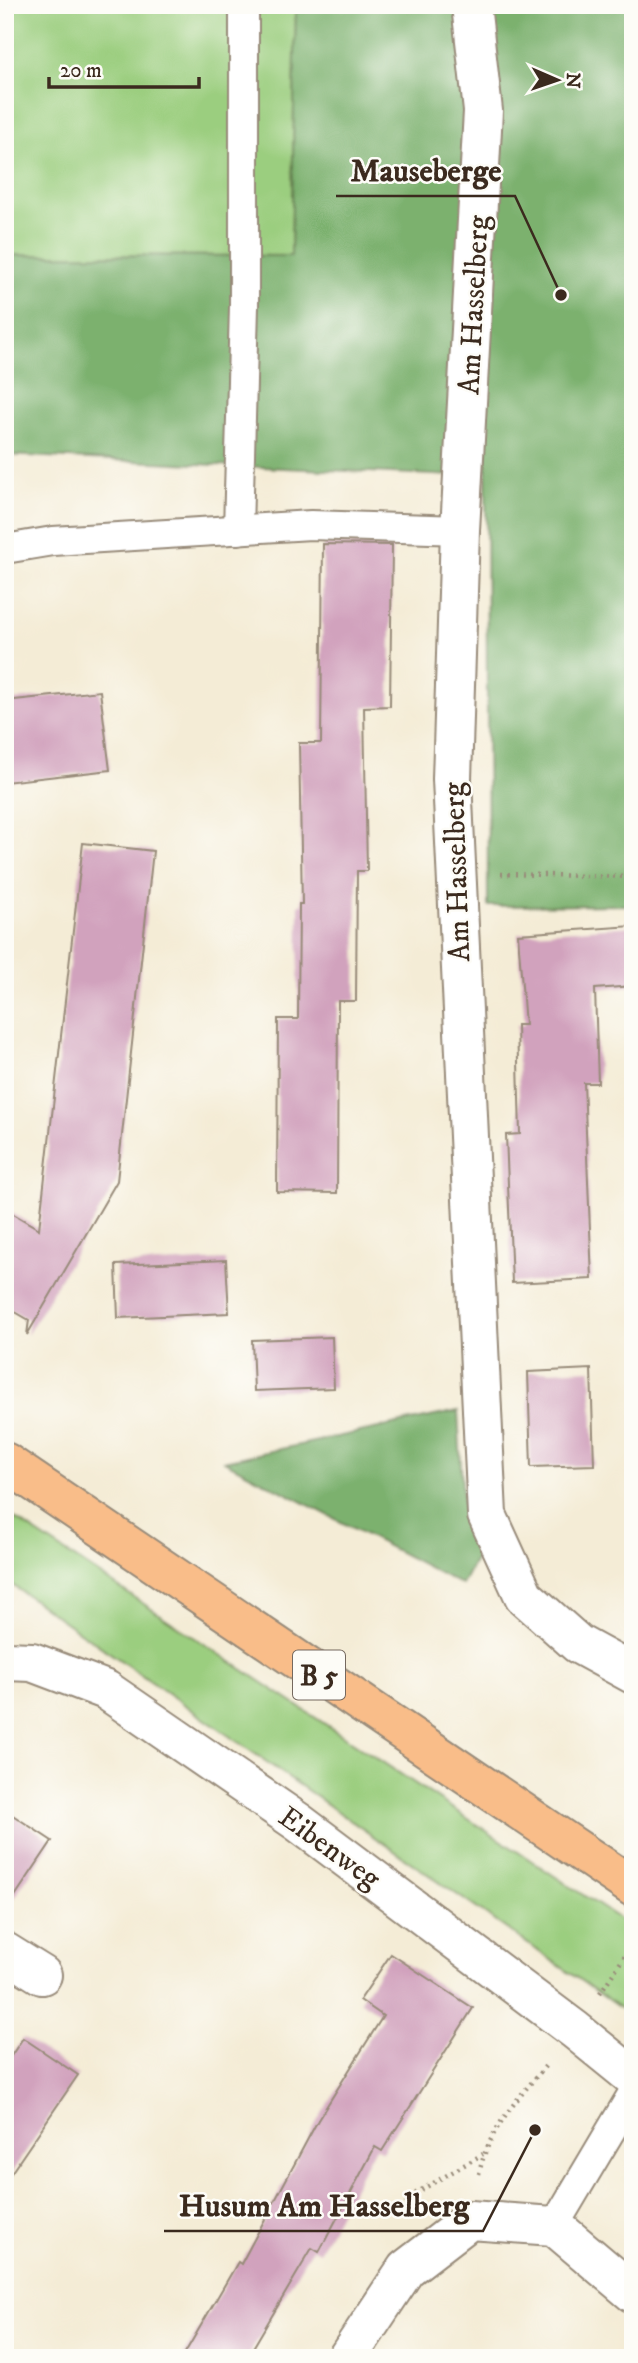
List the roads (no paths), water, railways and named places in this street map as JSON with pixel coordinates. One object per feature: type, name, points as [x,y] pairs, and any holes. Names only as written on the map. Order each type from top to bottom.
[{"type":"highway","name":"B 5","points":[[5,1462],[633,1887]]},
{"type":"street","name":"Am Hasselberg","points":[[471,5],[484,111],[460,530],[452,779],[486,1515],[524,1596],[578,1644],[633,1674]]},
{"type":"street","name":"Eibenweg","points":[[5,1661],[32,1662],[106,1690],[298,1822],[575,2030],[633,2077]]},
{"type":"street","points":[[5,1952],[41,1975]]},
{"type":"street","points":[[346,2358],[405,2269],[470,2220],[554,2225],[633,2293]]},
{"type":"lane","points":[[238,530],[244,306],[244,5]]},
{"type":"lane","points":[[5,549],[53,541],[311,525],[460,530]]},
{"type":"lane","points":[[554,2225],[633,2093]]},
{"type":"place","name":"Mauseberge","points":[[561,295]]},
{"type":"place","name":"Husum Am Hasselberg","points":[[535,2130]]}]
